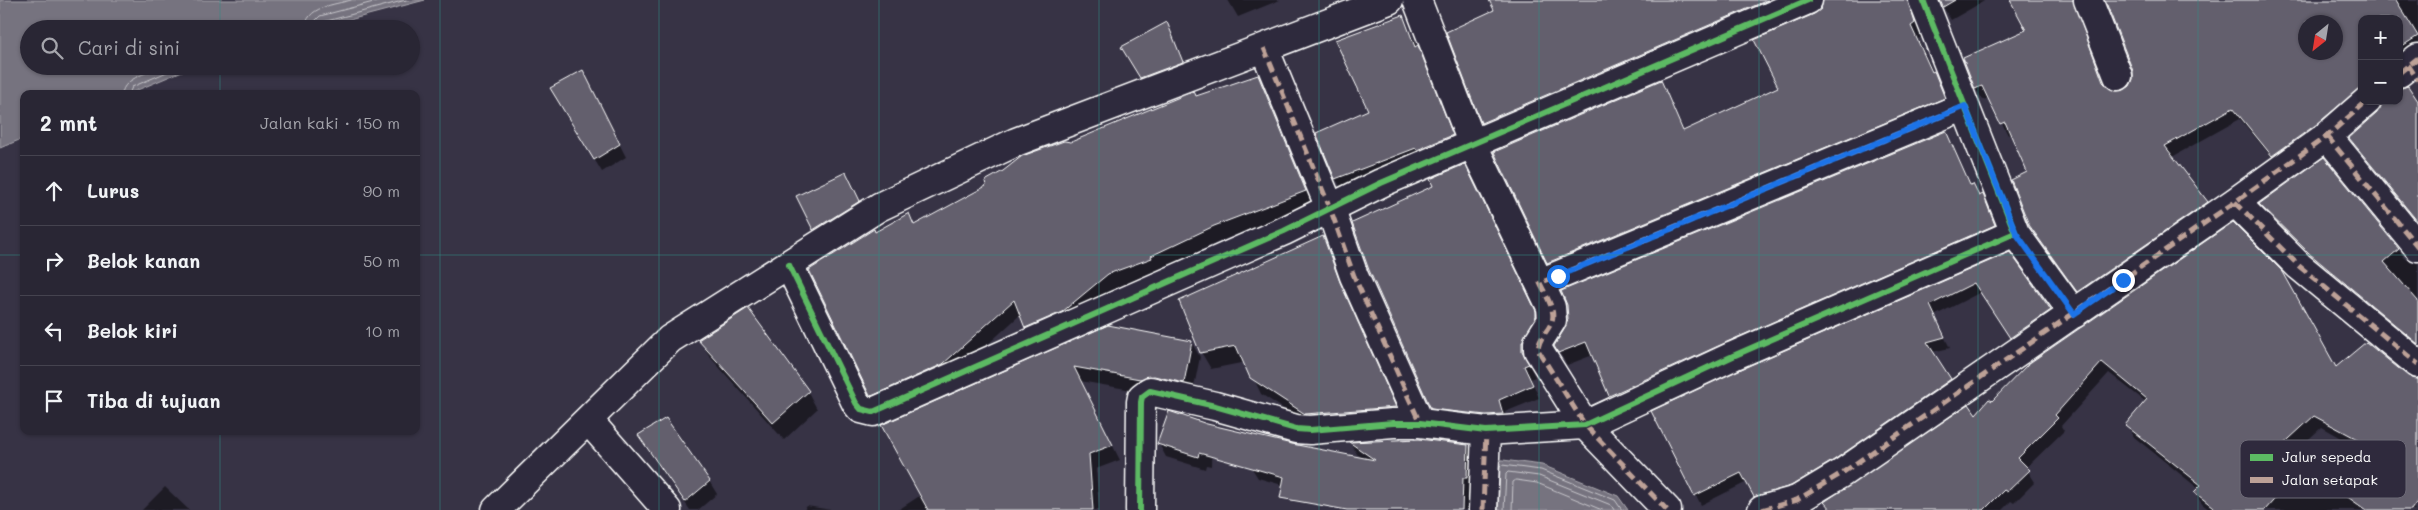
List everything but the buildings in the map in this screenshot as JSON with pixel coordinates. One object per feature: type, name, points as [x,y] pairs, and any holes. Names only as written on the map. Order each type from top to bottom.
[{"type":"street","points":[[496,510],[589,421],[670,339],[879,207],[1016,142],[1389,0]]},
{"type":"street","points":[[1417,0],[1472,145],[1551,307],[1552,320],[1538,342],[1538,350],[1585,425],[1666,510]]},
{"type":"street","points":[[789,265],[856,403],[861,410],[873,412],[1284,231],[1381,183],[1808,0]]},
{"type":"street","points":[[1923,0],[2016,233],[2074,314]]},
{"type":"street","points":[[2088,0],[2118,76]]},
{"type":"street","points":[[1264,48],[1330,208],[1354,276],[1420,423]]},
{"type":"street","points":[[1762,510],[1797,500],[1842,473],[2235,202],[2327,136],[2362,105]]},
{"type":"street","points":[[1540,283],[1965,106]]},
{"type":"street","points":[[2327,136],[2418,248]]},
{"type":"street","points":[[2235,202],[2299,266],[2418,364]]},
{"type":"street","points":[[1140,510],[1141,402],[1142,397],[1150,391],[1207,404],[1296,429],[1310,430],[1420,423],[1486,431],[1585,425],[1733,356],[2016,233]]},
{"type":"street","points":[[589,421],[667,510]]},
{"type":"street","points":[[1483,510],[1486,431]]},
{"type":"water","points":[[0,0],[425,0],[349,20],[20,20],[20,75],[173,75],[137,90],[20,90],[20,140],[0,148]]},
{"type":"water","points":[[1495,459],[1542,465],[1618,496],[1628,510],[1493,510]]},
{"type":"marked path","points":[[1264,48],[1330,208],[1354,276],[1420,423],[1416,423]]},
{"type":"marked path","points":[[2403,70],[2418,58]]},
{"type":"marked path","points":[[2408,65],[2418,80]]},
{"type":"marked path","points":[[1762,510],[1797,500],[1842,473],[2235,202],[2327,136],[2362,105]]},
{"type":"marked path","points":[[1667,510],[1585,425],[1538,350],[1553,317],[1553,312],[1540,283],[1965,106]]},
{"type":"marked path","points":[[2327,136],[2418,247]]},
{"type":"marked path","points":[[2235,202],[2299,266],[2418,364]]},
{"type":"marked path","points":[[1483,510],[1486,431]]},
{"type":"cycle path","points":[[789,265],[856,403],[861,409],[873,412],[1284,231],[1381,183],[1808,0]]},
{"type":"cycle path","points":[[1140,510],[1141,402],[1142,397],[1150,391],[1215,406],[1296,429],[1310,430],[1393,423],[1420,423],[1486,431],[1585,425],[1733,356],[2015,233],[1923,0]]},
{"type":"route","points":[[1558,276],[1965,106],[2016,233],[2074,314],[2123,280]]}]
